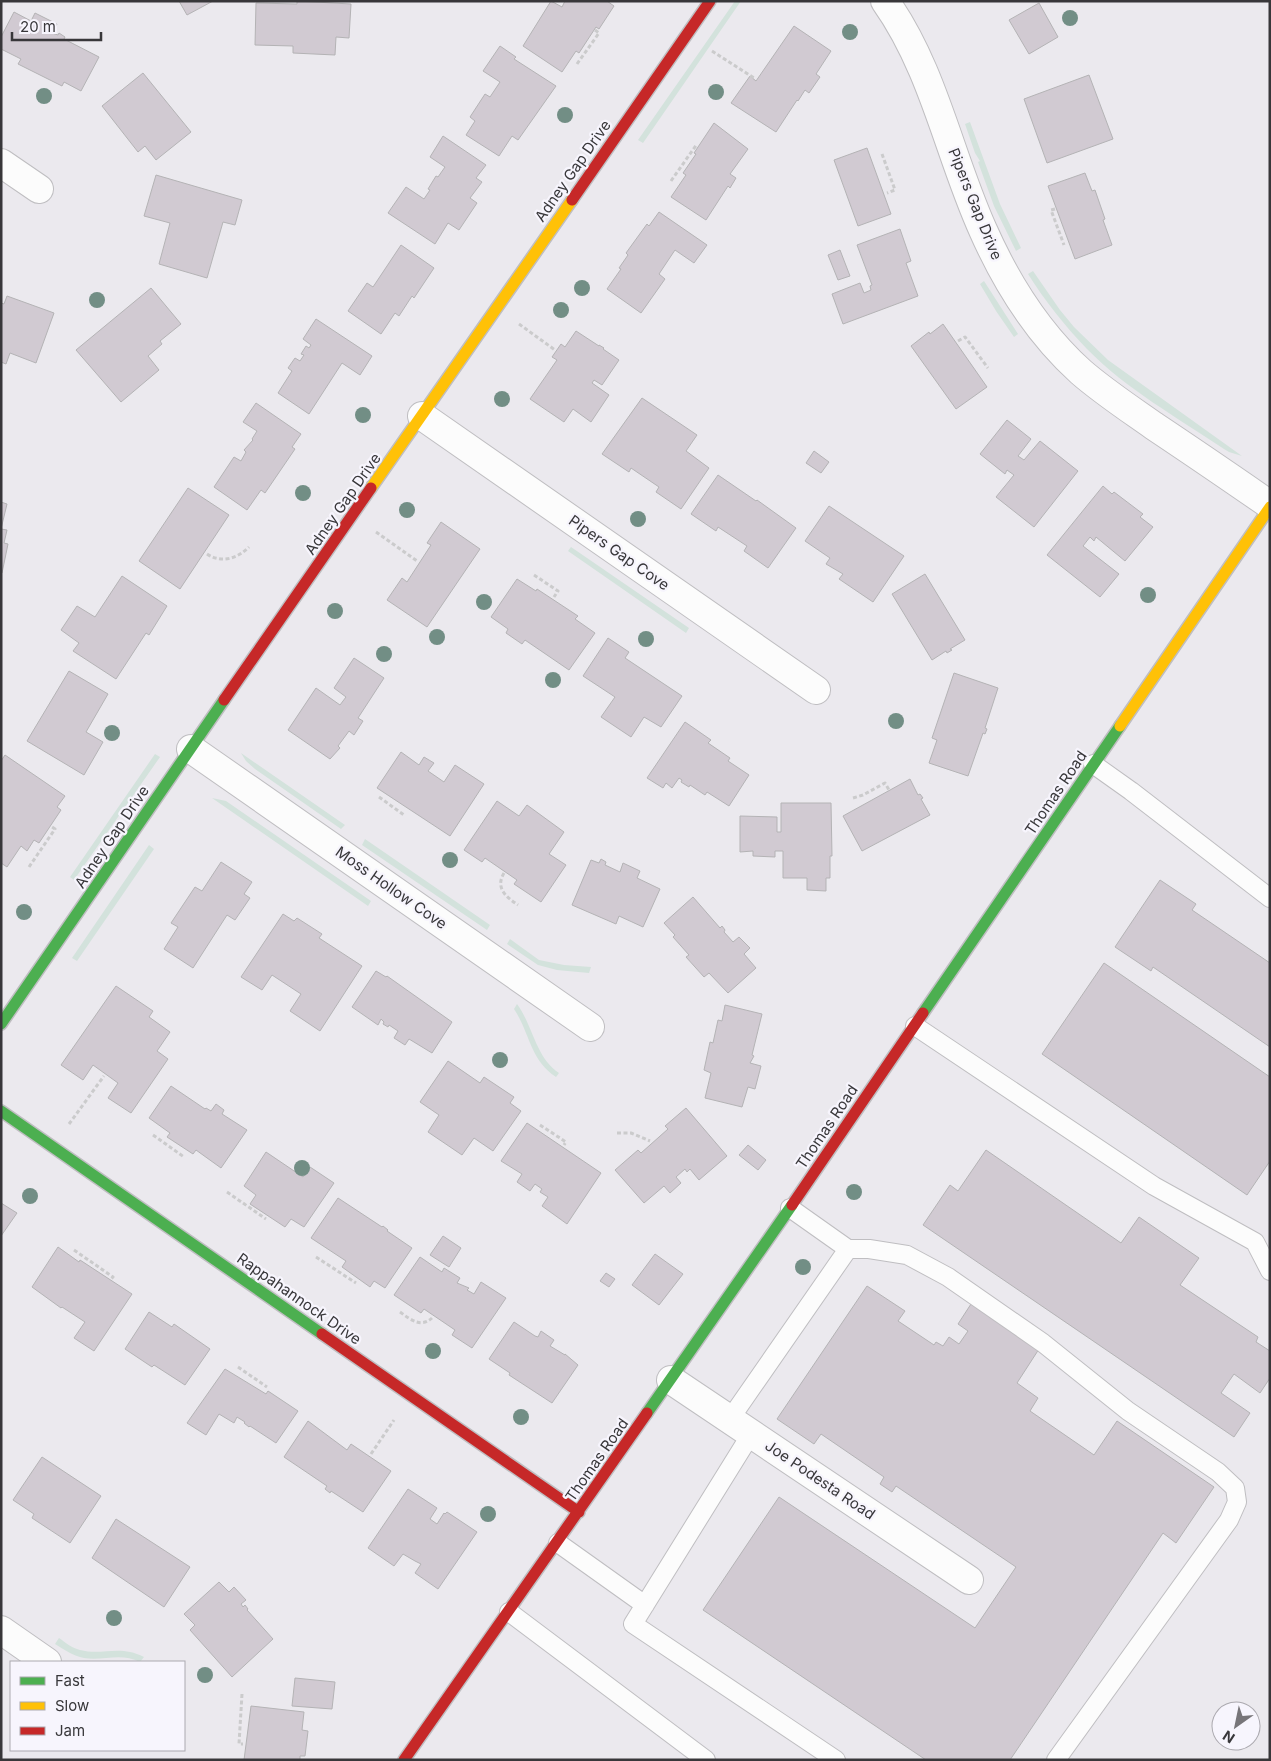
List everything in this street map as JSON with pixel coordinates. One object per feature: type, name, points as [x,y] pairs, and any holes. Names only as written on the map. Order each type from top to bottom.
[{"type":"street","name":"Adney Gap Drive","points":[[1,1024],[710,1]]},
{"type":"street","name":"Pipers Gap Drive","points":[[885,1],[905,33],[920,64],[983,231],[1022,302],[1042,330],[1061,352],[1110,395],[1270,506]]},
{"type":"street","points":[[1,163],[39,189]]},
{"type":"street","name":"Pipers Gap Cove","points":[[422,416],[816,690]]},
{"type":"street","name":"Thomas Road","points":[[404,1760],[558,1543],[790,1208],[1270,506]]},
{"type":"street","name":"Moss Hollow Cove","points":[[191,750],[590,1026]]},
{"type":"street","name":"Rappahannock Drive","points":[[1,1111],[579,1512]]},
{"type":"street","name":"Joe Podesta Road","points":[[671,1380],[969,1580]]},
{"type":"street","points":[[1,1630],[46,1661]]},
{"type":"lane","points":[[1093,764],[1270,898]]},
{"type":"lane","points":[[914,1026],[1154,1186],[1254,1242],[1270,1271]]},
{"type":"lane","points":[[790,1208],[848,1248],[907,1255],[948,1277],[1043,1343],[1128,1411],[1218,1472],[1235,1488],[1237,1502],[1229,1520],[1056,1760]]},
{"type":"lane","points":[[836,1760],[633,1624],[645,1605],[740,1426],[848,1248]]},
{"type":"lane","points":[[558,1543],[645,1605]]},
{"type":"lane","points":[[508,1612],[706,1760]]},
{"type":"path","points":[[577,64],[599,32],[595,30]]},
{"type":"path","points":[[712,50],[754,78]]},
{"type":"path","points":[[671,181],[697,144]]},
{"type":"path","points":[[882,154],[895,190],[888,193]]},
{"type":"path","points":[[1055,209],[1051,210],[1064,245]]},
{"type":"path","points":[[513,321],[555,350]]},
{"type":"path","points":[[958,341],[965,337],[988,368]]},
{"type":"path","points":[[374,530],[417,561]]},
{"type":"path","points":[[207,554],[218,559],[229,558],[242,554],[249,546]]},
{"type":"path","points":[[534,575],[558,591],[554,596]]},
{"type":"path","points":[[853,798],[863,795],[885,783],[889,790]]},
{"type":"path","points":[[379,797],[404,815]]},
{"type":"path","points":[[30,867],[55,829],[52,827]]},
{"type":"path","points":[[504,873],[500,882],[504,894],[518,905]]},
{"type":"path","points":[[65,1130],[104,1076]]},
{"type":"path","points":[[540,1125],[566,1142],[564,1145]]},
{"type":"path","points":[[617,1133],[631,1133],[650,1141]]},
{"type":"path","points":[[153,1135],[184,1157]]},
{"type":"path","points":[[227,1192],[266,1219]]},
{"type":"path","points":[[74,1250],[113,1277],[111,1279]]},
{"type":"path","points":[[316,1257],[356,1283]]},
{"type":"path","points":[[400,1312],[417,1323],[428,1322],[432,1318]]},
{"type":"path","points":[[238,1367],[267,1387]]},
{"type":"path","points":[[371,1454],[394,1420]]},
{"type":"path","points":[[242,1694],[239,1744],[243,1744]]},
{"type":"shaded area","points":[[735,1],[741,1],[643,143],[638,140]]},
{"type":"shaded area","points":[[970,122],[1000,204],[1021,248],[1016,251],[994,206],[978,162],[980,161],[975,153],[965,124]]},
{"type":"shaded area","points":[[1033,271],[1074,327],[1108,360],[1242,456],[1229,452],[1171,414],[1135,390],[1102,364],[1048,304],[1028,274]]},
{"type":"shaded area","points":[[984,281],[1018,334],[1014,337],[980,284]]},
{"type":"shaded area","points":[[571,547],[689,628],[686,633],[568,551]]},
{"type":"shaded area","points":[[241,753],[345,825],[341,829],[255,769],[246,761]]},
{"type":"shaded area","points":[[155,754],[160,757],[74,880],[70,877]]},
{"type":"shaded area","points":[[212,798],[226,801],[371,901],[368,906]]},
{"type":"shaded area","points":[[365,839],[490,925],[487,930],[362,845]]},
{"type":"shaded area","points":[[149,845],[154,849],[77,961],[72,958]]},
{"type":"shaded area","points":[[510,939],[539,960],[564,965],[591,967],[589,973],[557,970],[538,965],[507,944]]},
{"type":"shaded area","points":[[517,1004],[545,1059],[559,1073],[556,1077],[547,1070],[536,1054],[514,1009]]},
{"type":"shaded area","points":[[59,1638],[80,1650],[96,1652],[127,1651],[144,1657],[141,1661],[119,1657],[84,1658],[55,1644]]},
{"type":"building","points":[[179,1],[213,1],[187,15]]},
{"type":"building","points":[[297,1],[351,4],[349,38],[336,37],[335,55],[293,53],[293,46],[255,45],[256,3],[297,4]]},
{"type":"building","points":[[551,1],[562,7],[565,1],[607,1],[614,6],[599,29],[596,27],[579,53],[576,51],[562,72],[523,46]]},
{"type":"building","points":[[1039,3],[1058,37],[1029,54],[1009,20]]},
{"type":"building","points":[[14,12],[31,21],[35,13],[57,24],[52,33],[58,35],[59,33],[65,37],[64,39],[99,57],[81,91],[64,82],[62,86],[18,64],[21,59],[1,49],[1,37]]},
{"type":"building","points":[[794,26],[831,51],[816,74],[820,77],[809,93],[805,90],[797,100],[776,132],[731,103],[750,76],[756,81]]},
{"type":"building","points":[[500,46],[516,57],[514,59],[556,86],[518,140],[512,136],[499,156],[466,135],[475,121],[470,117],[485,94],[490,97],[500,82],[483,71]]},
{"type":"building","points":[[143,73],[191,132],[156,160],[145,146],[138,152],[102,106]]},
{"type":"building","points":[[1089,75],[1113,139],[1047,163],[1024,99]]},
{"type":"building","points":[[714,123],[748,149],[730,174],[736,178],[730,188],[728,186],[706,220],[671,197],[686,175],[683,173],[696,154],[694,153]]},
{"type":"building","points":[[443,136],[486,165],[476,178],[482,182],[470,198],[477,203],[459,230],[448,223],[435,244],[388,213],[406,187],[424,199],[436,176],[438,177],[445,167],[430,157]]},
{"type":"building","points":[[867,148],[891,214],[858,226],[834,160]]},
{"type":"building","points":[[1085,173],[1092,191],[1095,190],[1112,245],[1075,259],[1048,186]]},
{"type":"building","points":[[156,175],[242,200],[235,225],[223,222],[207,278],[159,264],[170,223],[144,216]]},
{"type":"building","points":[[659,212],[707,245],[694,263],[675,250],[659,274],[665,279],[641,313],[607,289],[621,269],[619,268],[628,255],[626,253],[647,224],[649,226]]},
{"type":"building","points":[[900,229],[911,261],[906,263],[918,296],[843,324],[832,294],[860,283],[864,293],[871,290],[870,286],[872,285],[857,245]]},
{"type":"building","points":[[401,245],[434,268],[414,298],[412,296],[399,316],[395,313],[381,334],[348,311],[367,283],[373,287]]},
{"type":"building","points":[[840,250],[850,276],[838,280],[828,255]]},
{"type":"building","points":[[151,288],[181,324],[160,341],[162,344],[148,356],[159,370],[121,402],[76,350]]},
{"type":"building","points":[[7,296],[54,313],[36,363],[10,353],[6,364],[1,362],[1,303],[4,304]]},
{"type":"building","points":[[316,319],[372,356],[360,375],[342,363],[309,414],[278,393],[292,371],[288,368],[295,358],[300,361],[304,355],[301,354],[306,346],[309,348],[311,345],[303,339]]},
{"type":"building","points":[[943,324],[987,387],[956,409],[911,346]]},
{"type":"building","points":[[576,331],[604,348],[619,360],[602,385],[594,380],[592,383],[609,395],[591,422],[573,409],[564,422],[530,399],[557,360],[552,357],[561,344],[565,347]]},
{"type":"building","points":[[642,398],[697,435],[686,451],[709,468],[681,509],[656,492],[659,487],[631,468],[629,472],[602,454]]},
{"type":"building","points":[[256,403],[301,434],[292,447],[295,449],[265,493],[261,490],[247,510],[214,487],[234,457],[241,461],[246,452],[244,450],[253,440],[257,431],[243,422]]},
{"type":"building","points":[[1007,420],[1031,439],[1018,456],[1024,460],[1040,441],[1078,471],[1034,527],[996,497],[1014,475],[1007,470],[1005,474],[980,454]]},
{"type":"building","points":[[814,451],[829,462],[821,473],[806,463]]},
{"type":"building","points":[[718,475],[796,528],[768,568],[744,551],[747,546],[718,527],[716,531],[691,514]]},
{"type":"building","points":[[1103,486],[1143,514],[1140,517],[1153,527],[1125,561],[1096,537],[1094,541],[1090,537],[1083,546],[1119,574],[1100,597],[1047,555]]},
{"type":"building","points":[[188,488],[229,515],[180,589],[139,561]]},
{"type":"building","points":[[1,502],[7,504],[1,529]]},
{"type":"building","points":[[829,506],[904,556],[873,602],[839,579],[843,574],[826,564],[830,558],[805,541]]},
{"type":"building","points":[[441,522],[480,549],[427,627],[387,600],[402,578],[407,582],[431,545],[427,543]]},
{"type":"building","points":[[1,529],[7,530],[4,543],[8,544],[2,573],[1,573]]},
{"type":"building","points":[[925,574],[965,640],[950,649],[952,650],[947,653],[946,651],[932,660],[892,594]]},
{"type":"building","points":[[122,576],[167,606],[149,635],[146,633],[116,679],[73,651],[79,643],[61,630],[77,606],[95,617]]},
{"type":"building","points":[[517,579],[536,591],[537,589],[578,616],[575,619],[595,633],[569,670],[525,640],[522,644],[506,633],[508,629],[491,617]]},
{"type":"building","points":[[608,638],[629,652],[625,658],[682,696],[661,727],[644,717],[631,737],[601,717],[615,697],[583,676]]},
{"type":"building","points":[[354,658],[384,678],[358,718],[363,721],[354,735],[349,731],[338,746],[340,748],[330,759],[288,730],[316,688],[340,705],[346,697],[334,688]]},
{"type":"building","points":[[69,671],[108,694],[86,732],[103,742],[84,775],[27,741]]},
{"type":"building","points":[[954,673],[998,688],[985,728],[987,729],[985,734],[983,733],[968,776],[929,763],[937,740],[932,738]]},
{"type":"building","points":[[685,722],[711,740],[708,743],[730,758],[728,761],[749,775],[729,806],[707,792],[705,795],[690,785],[689,787],[681,782],[682,780],[679,778],[672,788],[666,783],[663,788],[647,778]]},
{"type":"building","points":[[401,752],[419,765],[424,757],[434,763],[428,771],[444,782],[455,765],[484,784],[450,836],[377,788]]},
{"type":"building","points":[[5,755],[65,796],[57,807],[61,810],[39,843],[34,840],[27,851],[21,846],[7,867],[1,863],[1,761]]},
{"type":"building","points":[[910,779],[918,795],[920,794],[923,798],[921,799],[930,815],[862,851],[843,816]]},
{"type":"building","points":[[497,801],[519,816],[527,805],[564,832],[549,854],[566,865],[541,902],[514,884],[517,880],[485,858],[482,862],[464,850]]},
{"type":"building","points":[[781,803],[831,803],[832,856],[830,856],[830,878],[826,878],[826,891],[807,890],[807,878],[783,878],[783,851],[775,851],[775,857],[753,856],[753,851],[740,852],[740,816],[777,817],[777,832],[781,832]]},
{"type":"building","points":[[601,859],[606,862],[605,865],[620,872],[623,863],[640,871],[637,878],[660,889],[643,927],[619,916],[616,924],[572,905],[591,860],[599,863]]},
{"type":"building","points":[[221,862],[252,882],[244,894],[250,898],[235,920],[227,915],[193,968],[164,949],[178,927],[171,923],[195,887],[202,891]]},
{"type":"building","points":[[1160,880],[1196,904],[1192,910],[1270,963],[1270,1047],[1153,967],[1151,971],[1115,947]]},
{"type":"building","points":[[693,897],[720,928],[722,926],[725,930],[724,932],[733,942],[739,937],[750,948],[744,954],[756,968],[728,993],[709,973],[704,977],[686,957],[689,955],[673,937],[675,935],[664,923]]},
{"type":"building","points":[[283,914],[294,921],[297,918],[322,934],[319,938],[362,966],[320,1031],[290,1011],[301,994],[272,975],[262,990],[241,977]]},
{"type":"building","points":[[1104,963],[1270,1077],[1270,1161],[1247,1195],[1042,1054]]},
{"type":"building","points":[[376,971],[387,976],[452,1022],[432,1053],[409,1039],[405,1045],[394,1038],[398,1031],[389,1025],[388,1027],[383,1024],[384,1022],[381,1019],[378,1025],[352,1007]]},
{"type":"building","points":[[116,986],[153,1011],[149,1017],[170,1032],[157,1051],[168,1059],[131,1113],[108,1098],[118,1083],[93,1065],[83,1080],[61,1065]]},
{"type":"building","points":[[725,1005],[762,1014],[752,1055],[754,1056],[750,1063],[761,1066],[755,1089],[748,1087],[742,1107],[705,1098],[711,1073],[704,1070],[710,1042],[713,1043],[718,1020],[722,1021]]},
{"type":"building","points":[[448,1061],[480,1083],[484,1077],[514,1097],[510,1103],[521,1111],[493,1151],[474,1138],[462,1155],[428,1132],[439,1115],[420,1102]]},
{"type":"building","points":[[171,1086],[205,1109],[211,1111],[216,1104],[224,1110],[222,1114],[247,1130],[221,1168],[196,1150],[193,1154],[167,1137],[170,1133],[149,1118]]},
{"type":"building","points":[[686,1108],[727,1156],[699,1180],[690,1169],[687,1172],[685,1169],[676,1177],[681,1183],[670,1193],[664,1186],[644,1203],[615,1170],[638,1150],[641,1153],[668,1129],[665,1126]]},
{"type":"building","points":[[527,1123],[601,1173],[567,1224],[542,1206],[548,1197],[540,1192],[542,1189],[535,1184],[530,1191],[517,1182],[522,1174],[501,1161]]},
{"type":"building","points":[[748,1145],[766,1160],[758,1170],[739,1155]]},
{"type":"building","points":[[986,1150],[1121,1243],[1139,1217],[1199,1258],[1180,1285],[1258,1337],[1256,1342],[1270,1351],[1270,1378],[1260,1393],[1234,1374],[1221,1393],[1250,1413],[1234,1437],[923,1225],[950,1185],[958,1191]]},
{"type":"building","points":[[266,1152],[303,1177],[310,1167],[334,1183],[304,1227],[291,1219],[285,1227],[250,1204],[256,1195],[244,1186]]},
{"type":"building","points":[[338,1198],[383,1226],[387,1231],[412,1248],[385,1288],[374,1281],[370,1287],[342,1267],[346,1261],[311,1238]]},
{"type":"building","points":[[1,1203],[17,1213],[1,1236]]},
{"type":"building","points":[[443,1236],[461,1248],[449,1267],[430,1255]]},
{"type":"building","points":[[58,1247],[132,1294],[94,1351],[74,1338],[85,1322],[61,1308],[32,1287]]},
{"type":"building","points":[[655,1254],[683,1274],[659,1305],[632,1285]]},
{"type":"building","points":[[420,1257],[442,1272],[444,1268],[460,1278],[457,1283],[469,1288],[467,1290],[474,1294],[481,1282],[506,1298],[472,1348],[452,1335],[455,1330],[424,1309],[421,1313],[394,1295]]},
{"type":"building","points":[[606,1273],[615,1279],[609,1287],[600,1281]]},
{"type":"building","points":[[867,1286],[905,1311],[898,1321],[934,1345],[936,1342],[943,1346],[949,1337],[959,1344],[968,1331],[958,1324],[971,1304],[1039,1349],[1017,1383],[1038,1398],[1030,1411],[1094,1455],[1117,1421],[1214,1487],[1176,1543],[1163,1533],[1010,1760],[926,1760],[703,1610],[779,1497],[975,1628],[1016,1567],[896,1486],[892,1492],[880,1484],[884,1477],[821,1434],[814,1444],[777,1419]]},
{"type":"building","points":[[149,1312],[172,1327],[174,1324],[210,1349],[185,1385],[154,1365],[152,1367],[125,1349]]},
{"type":"building","points":[[514,1322],[538,1337],[541,1331],[554,1340],[550,1346],[565,1354],[578,1365],[552,1403],[509,1375],[510,1373],[489,1359]]},
{"type":"building","points":[[225,1369],[266,1394],[268,1391],[298,1411],[276,1443],[249,1427],[237,1417],[234,1423],[219,1414],[206,1435],[187,1423]]},
{"type":"building","points":[[308,1421],[347,1450],[351,1444],[391,1471],[363,1512],[331,1491],[330,1493],[325,1489],[327,1486],[284,1457]]},
{"type":"building","points":[[42,1457],[101,1496],[70,1543],[32,1518],[34,1514],[13,1500]]},
{"type":"building","points":[[408,1489],[437,1508],[430,1519],[437,1524],[444,1513],[447,1512],[477,1532],[438,1589],[415,1573],[421,1564],[403,1554],[394,1566],[368,1548]]},
{"type":"building","points":[[116,1519],[190,1567],[164,1607],[92,1558]]},
{"type":"building","points":[[219,1582],[229,1592],[234,1587],[246,1600],[241,1604],[243,1607],[245,1605],[247,1610],[273,1639],[232,1677],[190,1630],[195,1625],[184,1614]]},
{"type":"building","points":[[295,1678],[335,1682],[332,1709],[292,1706]]},
{"type":"building","points":[[251,1706],[304,1712],[302,1730],[308,1731],[305,1756],[300,1756],[300,1760],[244,1760]]},
{"type":"traffic: fast","points":[[1,1024],[224,700]]},
{"type":"traffic: fast","points":[[923,1013],[1120,726]]},
{"type":"traffic: fast","points":[[1,1111],[322,1334]]},
{"type":"traffic: fast","points":[[647,1413],[792,1205]]},
{"type":"traffic: slow","points":[[371,488],[572,200]]},
{"type":"traffic: slow","points":[[1120,726],[1270,507]]},
{"type":"traffic: jam","points":[[572,200],[710,1]]},
{"type":"traffic: jam","points":[[224,700],[371,488]]},
{"type":"traffic: jam","points":[[792,1205],[923,1013]]},
{"type":"traffic: jam","points":[[322,1334],[579,1512]]},
{"type":"traffic: jam","points":[[404,1760],[647,1413]]}]
